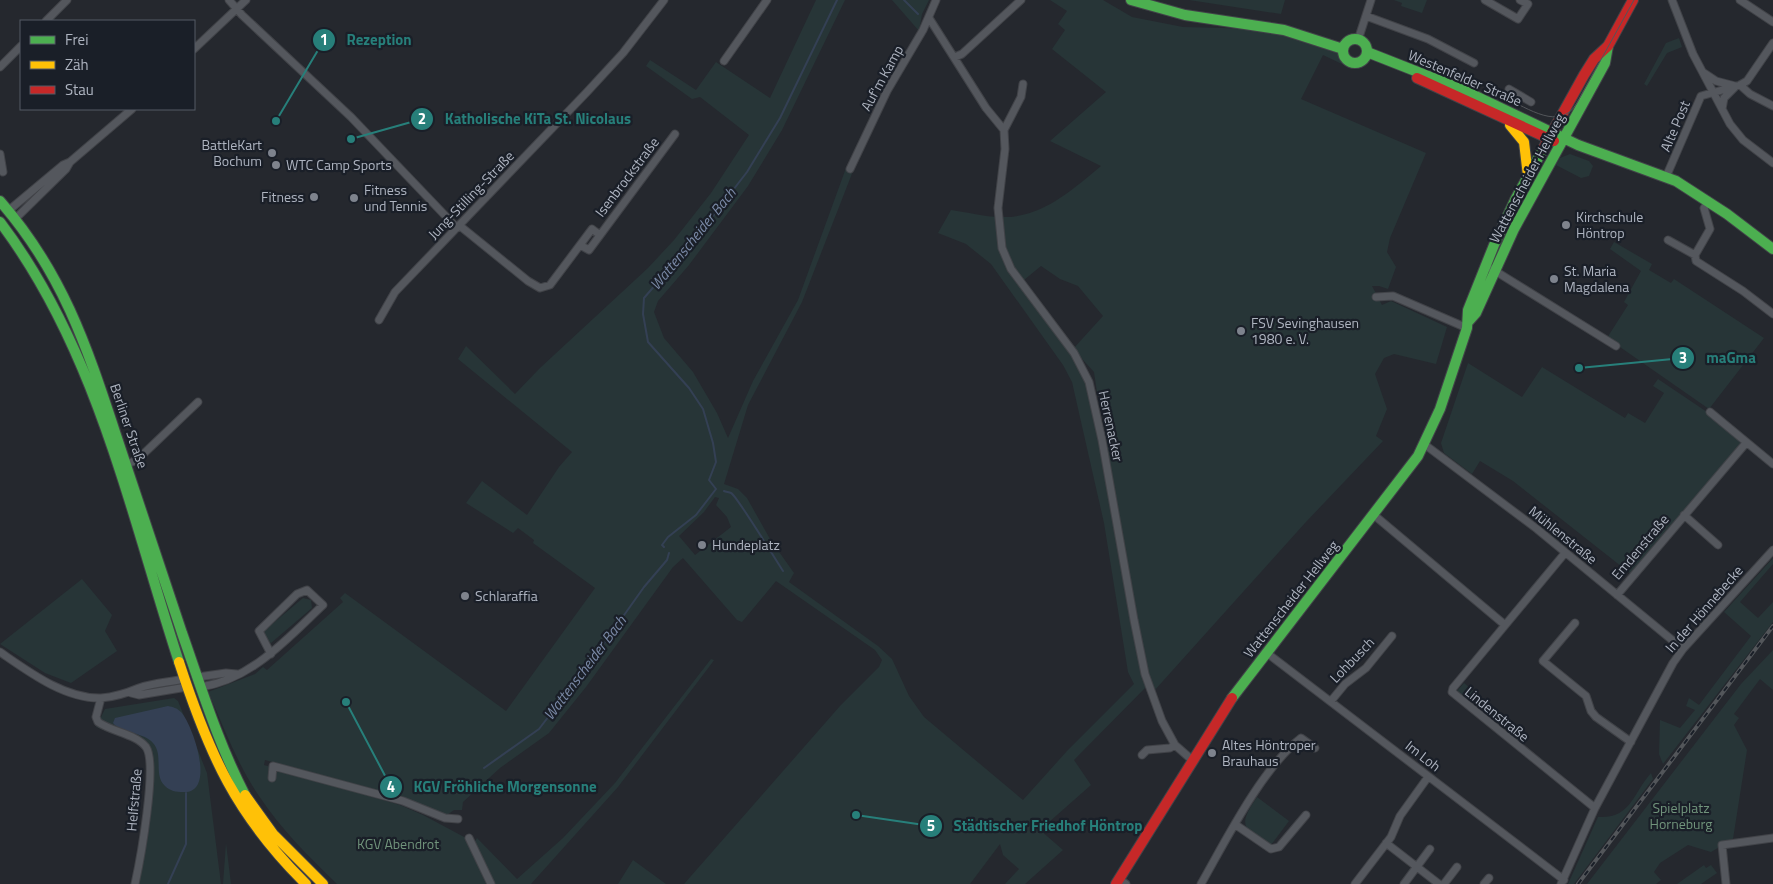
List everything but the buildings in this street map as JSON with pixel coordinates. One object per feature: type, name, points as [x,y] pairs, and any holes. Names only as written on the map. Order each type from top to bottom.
[{"type":"main road","name":"Westenfelder Straße","points":[[1131,0],[1185,15],[1284,30],[1343,49],[1345,58],[1351,62],[1358,63],[1366,55]]},
{"type":"main road","name":"Wattenscheider Hellweg","points":[[1120,882],[1191,760],[1222,711],[1410,468],[1424,444],[1440,409],[1467,325],[1476,313],[1490,268],[1528,177],[1590,66],[1608,46],[1633,0]]},
{"type":"main road","points":[[1343,49],[1350,41],[1358,40],[1365,45],[1366,55]]},
{"type":"main road","name":"Wattenscheider Hellweg","points":[[1490,268],[1605,63],[1608,46]]},
{"type":"main road","name":"Westenfelder Straße","points":[[1366,55],[1502,118],[1551,135]]},
{"type":"main road","name":"Westenfelder Straße","points":[[1366,55],[1461,89],[1551,135]]},
{"type":"main road","name":"Westenfelder Straße","points":[[1502,118],[1520,134],[1527,148]]},
{"type":"main road","points":[[1551,135],[1562,141],[1666,177],[1709,201],[1773,248]]},
{"type":"main road","name":"Wattenscheider Hellweg","points":[[1527,148],[1528,177]]},
{"type":"main road","name":"Berliner Straße","points":[[0,202],[35,245],[63,291],[93,364],[223,749],[247,798],[272,834],[323,884]]},
{"type":"main road","points":[[1,226],[12,215]]},
{"type":"main road","name":"Berliner Straße","points":[[1,226],[51,298],[84,368],[186,683],[212,756],[232,795],[258,833],[276,855],[306,884]]},
{"type":"main road","points":[[186,683],[199,682]]},
{"type":"street","points":[[47,20],[67,0]]},
{"type":"street","name":"Isenbrockstraße","points":[[229,0],[351,117],[458,227],[528,281],[540,288],[550,285],[580,245],[589,250],[675,134]]},
{"type":"street","points":[[195,48],[246,0]]},
{"type":"street","name":"Jung-Stilling-Straße","points":[[379,320],[395,292],[623,53],[664,0]]},
{"type":"street","points":[[724,61],[766,0]]},
{"type":"street","name":"Auf'm Kamp","points":[[850,169],[887,91],[929,18],[936,0]]},
{"type":"street","points":[[955,57],[968,49],[1021,0]]},
{"type":"street","points":[[1358,40],[1371,0]]},
{"type":"street","points":[[1485,0],[1518,19],[1528,4],[1520,0]]},
{"type":"street","points":[[1672,0],[1703,72],[1722,110],[1738,136],[1773,162]]},
{"type":"street","points":[[1740,0],[1773,22]]},
{"type":"street","name":"Westenfelder Straße","points":[[1366,16],[1428,38],[1474,63]]},
{"type":"street","points":[[929,18],[986,108],[1004,130]]},
{"type":"street","points":[[1722,110],[1724,98],[1751,77],[1773,43]]},
{"type":"street","points":[[0,66],[20,47]]},
{"type":"street","points":[[1703,72],[1716,81],[1738,86],[1773,106]]},
{"type":"street","name":"Herrenacker","points":[[1023,84],[1021,97],[1004,130],[1005,148],[998,208],[1002,248],[1011,268],[1074,353],[1089,382],[1104,449],[1145,674],[1162,721],[1175,745],[1191,760]]},
{"type":"street","points":[[1713,91],[1738,86]]},
{"type":"street","name":"Westenfelder Straße","points":[[1509,89],[1531,102]]},
{"type":"street","name":"Alte Post","points":[[1666,177],[1701,96],[1713,91]]},
{"type":"street","points":[[12,215],[131,110]]},
{"type":"street","points":[[0,154],[4,172]]},
{"type":"street","points":[[12,215],[63,165],[70,162]]},
{"type":"street","points":[[1709,201],[1704,208],[1710,229],[1695,255],[1696,261],[1743,291],[1773,314]]},
{"type":"street","points":[[1668,240],[1695,255]]},
{"type":"street","points":[[1490,268],[1616,346]]},
{"type":"street","points":[[1376,297],[1393,296],[1467,325]]},
{"type":"street","points":[[127,464],[137,460],[198,402]]},
{"type":"street","points":[[1710,412],[1733,429],[1746,443],[1773,464]]},
{"type":"street","name":"Emdenstraße","points":[[1616,595],[1746,443]]},
{"type":"street","name":"Mühlenstraße","points":[[1424,444],[1565,553],[1683,649]]},
{"type":"street","points":[[1374,515],[1505,625]]},
{"type":"street","name":"Emdenstraße","points":[[1684,515],[1718,545]]},
{"type":"street","name":"In der Hönnebecke","points":[[1563,882],[1595,808],[1683,649],[1773,550]]},
{"type":"street","name":"Lindenstraße","points":[[1565,553],[1453,688],[1452,692],[1595,808]]},
{"type":"street","points":[[199,682],[226,673],[237,674],[253,667],[271,654],[324,605],[307,590],[297,594],[259,631],[271,654]]},
{"type":"street","points":[[1575,623],[1543,661],[1586,696],[1596,716],[1631,742]]},
{"type":"street","name":"Lohbusch","points":[[1331,701],[1345,684],[1366,668],[1392,636]]},
{"type":"street","points":[[0,652],[29,672],[56,686],[86,696],[101,698],[131,693],[139,688],[186,683]]},
{"type":"street","name":"Im Loh","points":[[1266,653],[1331,701],[1563,882]]},
{"type":"street","name":"Helfstraße","points":[[101,698],[96,717],[105,727],[139,742],[148,752],[150,784],[136,884]]},
{"type":"street","points":[[1201,884],[1272,766],[1288,748],[1301,738],[1316,748]]},
{"type":"street","points":[[1142,756],[1147,750],[1170,748],[1175,745]]},
{"type":"street","points":[[272,778],[273,766],[403,801],[444,818],[458,819]]},
{"type":"street","points":[[1355,884],[1386,843],[1400,816],[1428,777]]},
{"type":"street","points":[[1236,825],[1271,848],[1279,846],[1306,814]]},
{"type":"street","points":[[469,838],[491,884]]},
{"type":"street","points":[[1726,884],[1722,845],[1773,838]]},
{"type":"street","points":[[1386,843],[1439,884]]},
{"type":"street","points":[[1404,884],[1430,849]]},
{"type":"street","points":[[1444,884],[1457,867]]},
{"type":"green space","name":"KGV Abendrot","points":[[816,0],[845,0],[782,130],[748,186],[689,265],[658,301],[654,312],[664,338],[693,372],[717,413],[728,438],[753,381],[798,300],[846,168],[853,171],[802,302],[748,405],[724,484],[738,489],[747,498],[770,539],[794,573],[789,582],[878,646],[892,659],[909,696],[924,717],[1023,800],[1067,751],[1134,684],[1128,672],[1104,523],[1072,382],[1063,365],[991,264],[966,244],[938,233],[951,210],[1000,217],[1029,213],[1042,208],[1067,193],[1101,166],[1050,141],[1106,92],[1052,49],[1065,30],[1058,24],[1067,11],[1050,0],[1103,0],[1132,17],[1183,27],[1262,29],[1337,53],[1344,65],[1323,55],[1301,99],[1426,153],[1390,238],[1387,252],[1396,267],[1388,289],[1372,286],[1382,305],[1391,301],[1447,327],[1436,364],[1394,354],[1384,358],[1375,374],[1387,409],[1376,436],[1383,441],[1305,523],[1154,691],[1149,681],[1133,610],[1102,412],[1106,410],[1101,396],[1097,392],[1094,372],[1073,349],[1103,316],[1078,286],[1060,279],[1041,266],[1024,280],[1080,368],[1089,391],[1144,676],[1142,678],[1147,686],[1074,760],[1091,785],[1040,830],[1063,850],[1025,884],[1005,884],[1019,869],[1003,855],[1000,844],[970,884],[684,884],[840,706],[879,667],[882,660],[875,650],[776,581],[742,622],[737,620],[683,558],[673,567],[586,687],[549,733],[500,768],[463,802],[462,810],[454,810],[444,817],[418,803],[265,760],[264,765],[400,805],[466,838],[486,884],[337,884],[306,853],[267,808],[237,758],[208,692],[255,674],[263,667],[267,670],[343,602],[340,598],[345,593],[506,711],[595,588],[533,543],[534,540],[518,528],[513,533],[466,503],[482,481],[527,515],[559,467],[572,452],[458,359],[466,346],[515,394],[540,368],[648,268],[674,240],[711,193],[749,135],[700,97],[692,99],[646,66],[650,60],[696,90],[716,62],[770,98]],"holes":[[[715,497],[719,498],[716,505],[727,517],[731,527],[695,555],[679,536],[704,512]]]},
{"type":"green space","points":[[892,0],[929,0],[922,14],[919,31]]},
{"type":"green space","points":[[1189,0],[1285,0],[1281,14]]},
{"type":"green space","points":[[1394,0],[1427,0],[1422,13],[1401,6],[1402,3]]},
{"type":"green space","points":[[1679,38],[1682,47],[1667,53],[1647,86],[1644,84],[1666,43]]},
{"type":"green space","points":[[1545,154],[1547,155],[1511,222],[1501,246],[1498,245]]},
{"type":"green space","points":[[1570,154],[1589,161],[1593,166],[1589,176],[1581,178],[1556,165],[1560,158]]},
{"type":"green space","points":[[1614,242],[1652,264],[1649,270],[1671,283],[1674,279],[1764,338],[1709,409],[1607,338],[1628,305],[1624,302],[1641,271],[1610,249]]},
{"type":"green space","points":[[1468,363],[1522,397],[1542,367],[1625,418],[1628,413],[1645,423],[1664,393],[1653,386],[1658,379],[1707,412],[1743,441],[1631,574],[1513,481],[1480,461],[1472,474],[1444,453],[1441,443]]},
{"type":"green space","points":[[1773,558],[1773,564],[1740,602],[1758,618],[1773,602],[1773,622],[1663,764],[1659,754],[1660,720],[1680,728],[1695,710],[1686,706],[1689,698],[1699,705],[1751,636],[1724,612]]},
{"type":"green space","points":[[82,579],[112,615],[105,631],[117,651],[71,683],[45,673],[0,644]]},
{"type":"green space","points":[[303,598],[311,600],[312,608],[271,643],[265,639],[264,631]]},
{"type":"green space","name":"Spielplatz Horneburg","points":[[1773,650],[1773,690],[1760,679],[1734,714],[1739,718],[1734,725],[1747,750],[1733,839],[1711,852],[1688,845],[1660,863],[1654,872],[1661,880],[1656,884],[1587,884],[1741,684]]},
{"type":"green space","points":[[711,659],[714,660],[618,787],[531,884],[493,884],[473,845],[477,838],[517,879],[563,838],[615,783]]},
{"type":"green space","points":[[1464,683],[1480,696],[1473,704],[1457,691]]},
{"type":"green space","points":[[174,698],[178,701],[207,773],[221,884],[132,884],[147,792],[145,757],[137,743],[96,727],[105,709]]},
{"type":"green space","points":[[1651,773],[1653,779],[1574,884],[1568,884],[1598,817],[1609,817],[1625,809]]},
{"type":"green space","points":[[1257,797],[1289,821],[1271,845],[1253,835],[1246,825],[1247,814]]},
{"type":"green space","points":[[226,843],[231,884],[223,884]]},
{"type":"green space","points":[[633,860],[666,884],[618,884]]},
{"type":"green space","points":[[1704,865],[1706,868],[1711,865],[1717,873],[1701,884],[1677,884]]},
{"type":"water","points":[[168,706],[181,712],[186,719],[196,744],[200,771],[199,782],[193,790],[178,792],[167,788],[161,781],[158,753],[153,743],[149,739],[117,727],[113,723],[115,718]]},
{"type":"waterway","name":"Wattenscheider Bach","points":[[664,547],[662,545],[668,537],[696,515],[716,489],[709,480],[716,462],[713,443],[703,409],[689,388],[648,342],[643,314],[644,298],[696,238],[747,172],[780,118],[837,0]]},
{"type":"waterway","points":[[904,0],[918,14]]},
{"type":"waterway","points":[[724,491],[731,493],[735,497],[783,571]]},
{"type":"waterway","name":"Wattenscheider Bach","points":[[484,768],[539,729],[595,656],[644,587],[667,560],[669,553]]},
{"type":"waterway","points":[[168,884],[186,844],[186,793]]},
{"type":"tram line","points":[[1505,98],[1543,115],[1553,117],[1562,116],[1570,112],[1577,103],[1634,0]]},
{"type":"railway","points":[[1578,884],[1773,626]]},
{"type":"traffic: fast","points":[[1131,0],[1185,15],[1284,30],[1343,49]]},
{"type":"traffic: fast","points":[[1355,39],[1360,40],[1366,46],[1367,51],[1366,56],[1360,62],[1355,63],[1350,62],[1344,56],[1343,51],[1344,46],[1350,40],[1355,39]]},
{"type":"traffic: fast","points":[[1468,322],[1476,313],[1514,229],[1605,63],[1608,46]]},
{"type":"traffic: fast","points":[[1367,52],[1461,89],[1578,145],[1676,181],[1727,214],[1773,249]]},
{"type":"traffic: fast","points":[[1232,698],[1418,456],[1440,409],[1467,328],[1468,310],[1494,245],[1515,200],[1543,149]]},
{"type":"traffic: fast","points":[[0,201],[22,228],[40,255],[56,282],[82,339],[94,369],[203,694],[226,755],[245,795]]},
{"type":"traffic: fast","points":[[0,222],[34,272],[62,324],[86,378],[108,434],[179,662]]},
{"type":"traffic: slow","points":[[1510,125],[1524,142],[1528,176]]},
{"type":"traffic: slow","points":[[179,662],[202,726],[228,782],[243,808],[261,833],[306,884]]},
{"type":"traffic: slow","points":[[245,795],[273,834],[323,884]]},
{"type":"traffic: jam","points":[[1543,149],[1584,75],[1594,59],[1608,46],[1633,0]]},
{"type":"traffic: jam","points":[[1417,78],[1554,141]]},
{"type":"traffic: jam","points":[[1116,884],[1232,698]]},
{"type":"place","name":"Rezeption","points":[[276,121]]},
{"type":"place","name":"Katholische KiTa St. Nicolaus","points":[[351,139]]},
{"type":"place","name":"BattleKart Bochum","points":[[272,153]]},
{"type":"place","name":"WTC Camp Sports","points":[[276,165]]},
{"type":"place","name":"Fitness","points":[[314,197]]},
{"type":"place","name":"Fitness und Tennis","points":[[354,198]]},
{"type":"place","name":"Kirchschule Höntrop","points":[[1566,225]]},
{"type":"place","name":"St. Maria Magdalena","points":[[1554,279]]},
{"type":"place","name":"FSV Sevinghausen 1980 e. V.","points":[[1241,331]]},
{"type":"place","name":"maGma","points":[[1579,368]]},
{"type":"place","name":"Hundeplatz","points":[[702,545]]},
{"type":"place","name":"Schlaraffia","points":[[465,596]]},
{"type":"place","name":"KGV Fröhliche Morgensonne","points":[[346,702]]},
{"type":"place","name":"Altes Höntroper Brauhaus","points":[[1212,753]]},
{"type":"place","name":"Städtischer Friedhof Höntrop","points":[[856,815]]}]
